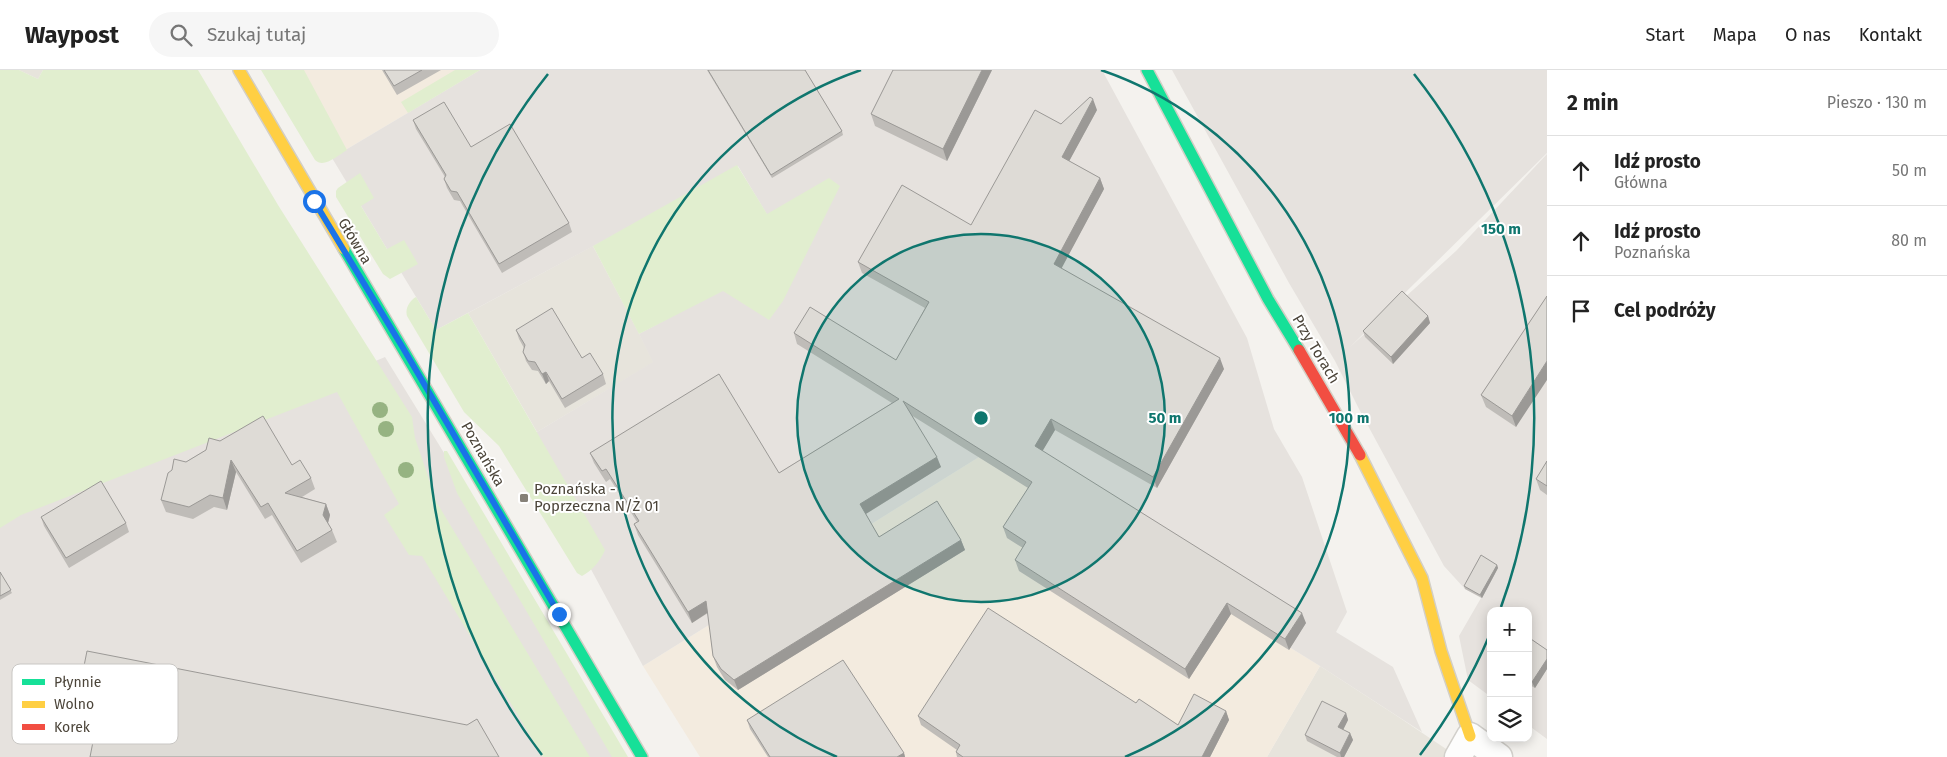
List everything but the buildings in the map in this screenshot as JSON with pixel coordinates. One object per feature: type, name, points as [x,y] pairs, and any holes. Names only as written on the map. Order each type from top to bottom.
[{"type":"main road","name":"Główna","points":[[239,70],[319,209],[403,348]]},
{"type":"main road","name":"Przy Torach","points":[[1147,70],[1268,299],[1355,445],[1422,578],[1464,747]]},
{"type":"main road","name":"Poznańska","points":[[403,348],[642,757]]},
{"type":"street","points":[[1464,747],[1499,757]]},
{"type":"shaded area","points":[[19,70],[43,70],[38,79]]},
{"type":"shaded area","points":[[280,70],[480,70],[332,158]]},
{"type":"shaded area","points":[[480,70],[1102,70],[1247,338],[1274,429],[1302,477],[1347,612],[1336,632],[1393,667],[1422,732],[1320,666],[979,457],[643,666],[522,441],[653,362],[639,334],[790,253],[738,166],[631,226],[436,330],[332,158]]},
{"type":"shaded area","points":[[1172,70],[1547,70],[1547,153],[1350,347],[1456,251],[1547,154],[1547,739],[1532,728],[1532,607],[1487,607],[1487,694],[1468,680],[1459,636],[1481,598],[1465,589],[1444,566],[1335,361],[1289,283]]},
{"type":"shaded area","points":[[593,246],[654,362],[537,432],[468,313]]},
{"type":"shaded area","points":[[385,357],[548,622],[621,757],[0,757],[0,521]]},
{"type":"shaded area","points":[[979,457],[1320,666],[1267,757],[700,757],[643,666]]},
{"type":"shaded area","points":[[1320,666],[1400,718],[1458,757],[1267,757]]},
{"type":"green space","points":[[0,70],[19,70],[38,79],[43,70],[198,70],[278,205],[412,417],[415,438],[437,503],[590,757],[543,757],[422,556],[409,555],[384,515],[399,504],[337,392],[21,515],[0,528]]},
{"type":"green space","points":[[261,70],[304,70],[347,150],[327,162],[323,163],[315,160]]},
{"type":"green space","points":[[455,70],[480,70],[408,113],[401,102]]},
{"type":"green space","points":[[737,165],[767,214],[829,178],[840,186],[783,301],[769,320],[723,291],[639,334],[593,246]]},
{"type":"green space","points":[[360,173],[374,198],[361,206],[387,249],[404,240],[418,264],[390,279],[383,274],[336,197],[338,188]]},
{"type":"green space","points":[[416,297],[436,330],[468,313],[605,550],[596,565],[586,574],[582,576],[577,573],[499,446],[464,412],[407,316],[408,305]]},
{"type":"green space","points":[[444,451],[447,451],[628,757],[612,757],[457,493],[444,457]]},
{"type":"traffic: fast","points":[[1147,70],[1268,299],[1299,350]]},
{"type":"traffic: fast","points":[[344,249],[642,757]]},
{"type":"traffic: slow","points":[[239,70],[344,249]]},
{"type":"traffic: slow","points":[[1360,455],[1422,578],[1441,651],[1470,736]]},
{"type":"traffic: jam","points":[[1299,350],[1360,455]]},
{"type":"place","name":"Poznańska - Poprzeczna N/Ż 01","points":[[524,498]]},
{"type":"route","points":[[314,201],[403,348],[559,614]]}]
